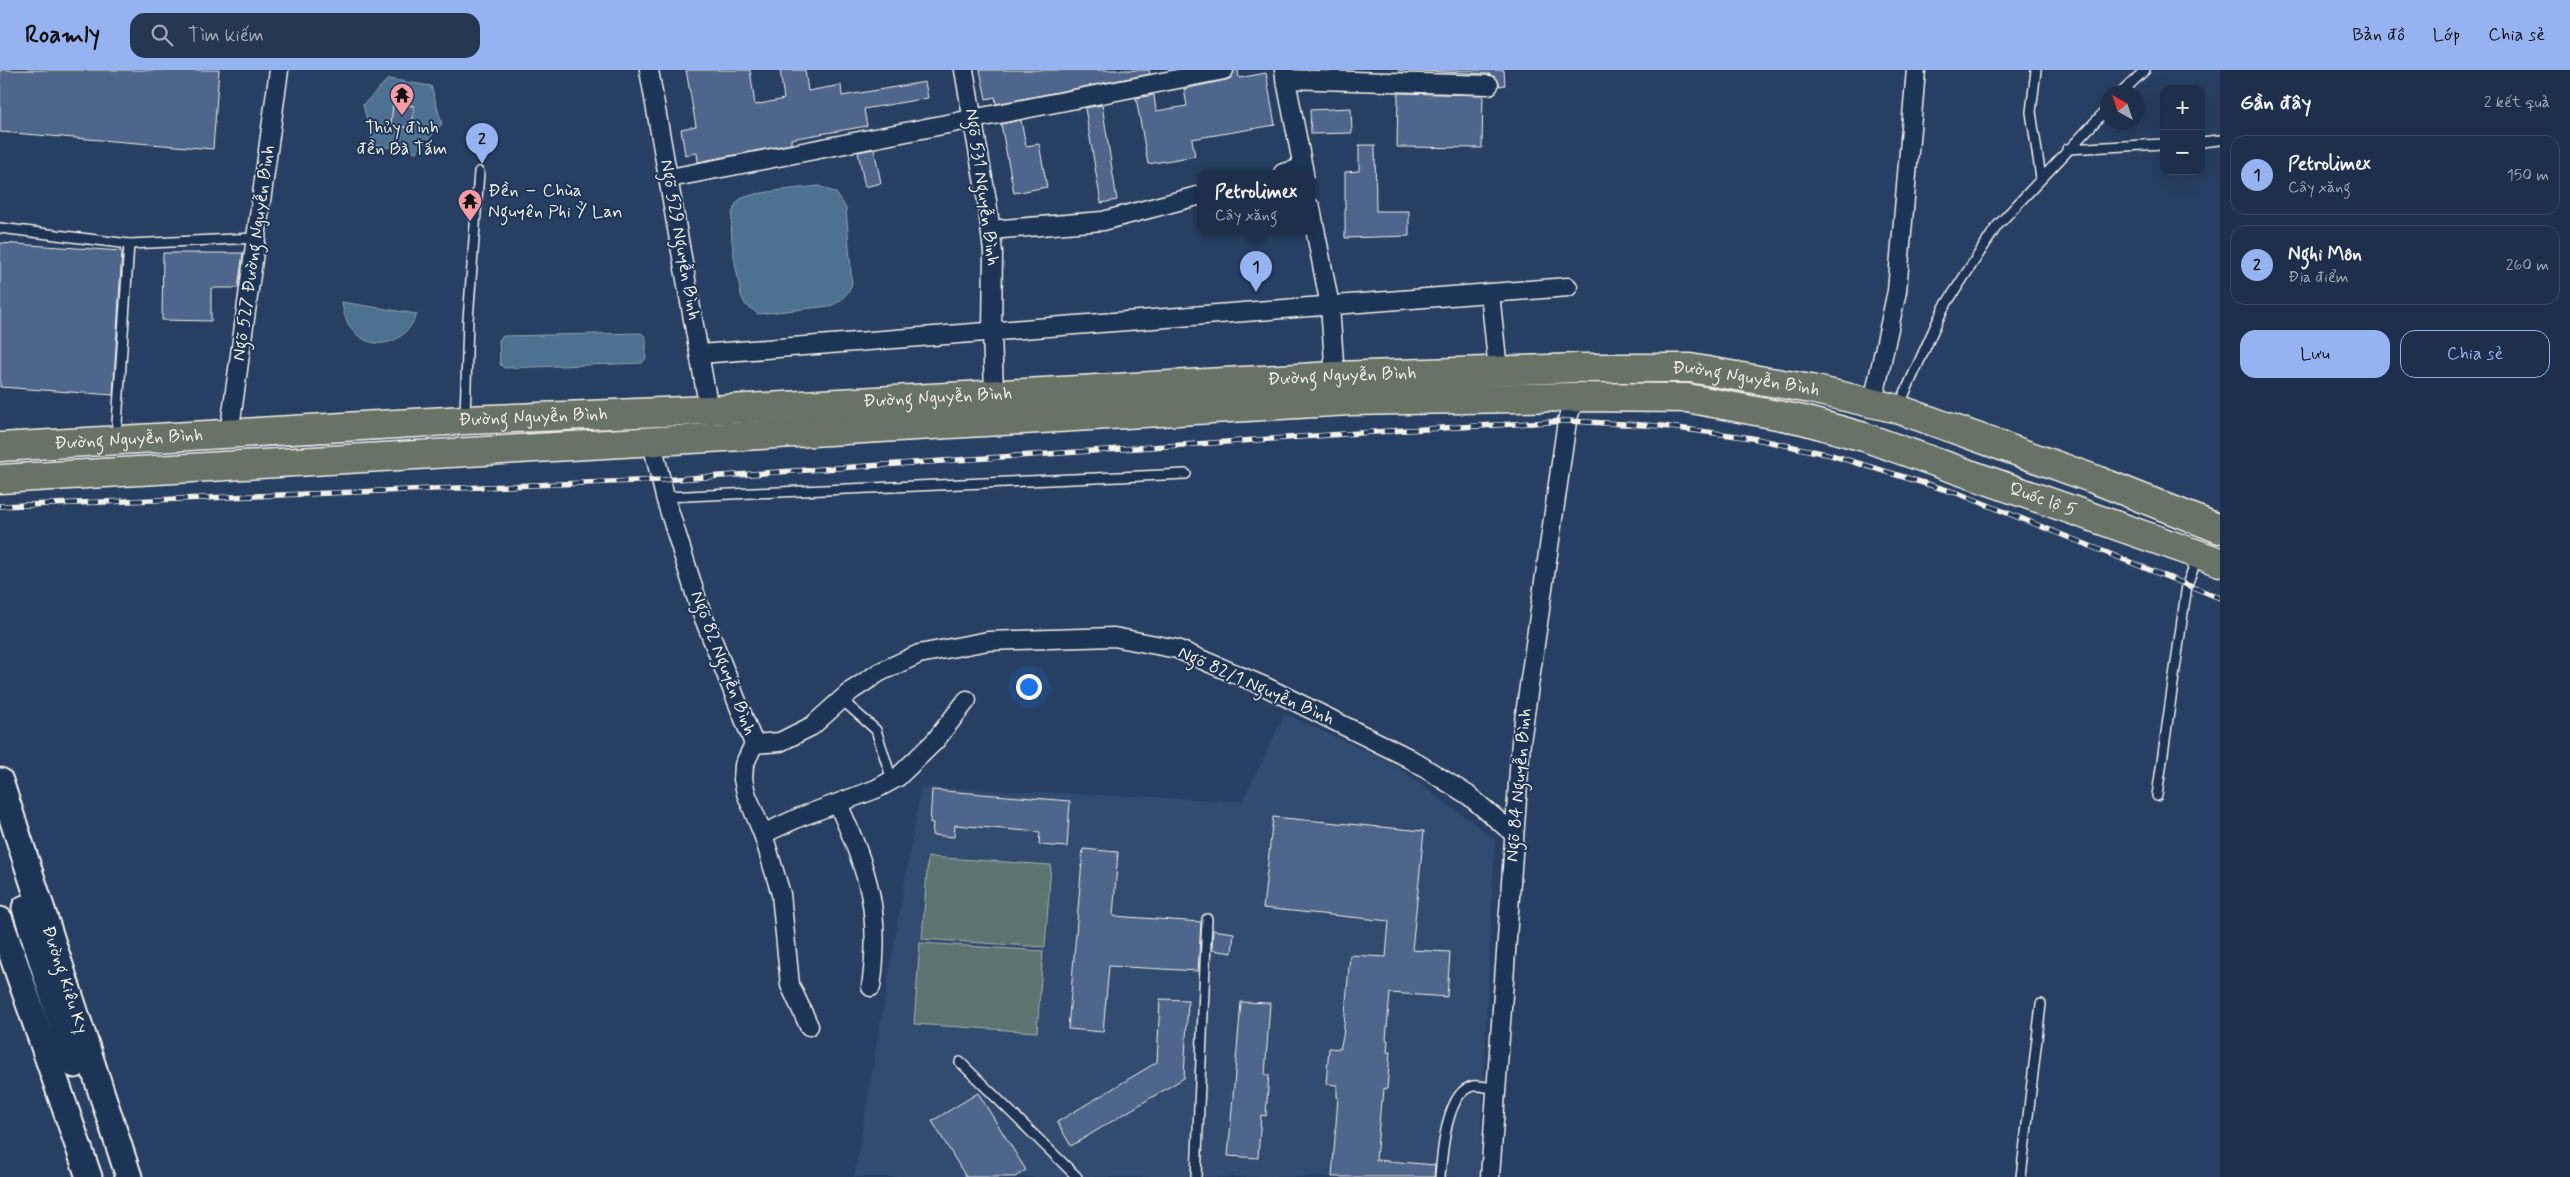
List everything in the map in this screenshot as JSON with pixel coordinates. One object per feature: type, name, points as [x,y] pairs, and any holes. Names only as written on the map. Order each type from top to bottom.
[{"type":"highway","name":"Đường Nguyễn Bình","points":[[0,448],[465,420],[709,410],[1336,376],[1498,370],[1690,368],[1810,389],[1885,405]]},
{"type":"highway","name":"Đường Nguyễn Bình","points":[[0,479],[652,443],[1350,401],[1575,397],[1687,398],[1803,420],[1864,437]]},
{"type":"highway","name":"Quốc lộ 5","points":[[1885,405],[2094,479],[2220,530]]},
{"type":"highway","name":"Quốc lộ 5","points":[[1864,437],[2210,558]]},
{"type":"main road","name":"Đường Kiêu Kỵ","points":[[0,781],[110,1176]]},
{"type":"main road","points":[[0,832],[110,1176]]},
{"type":"main road","points":[[0,920],[110,1176]]},
{"type":"street","name":"Ngõ 527 Đường Nguyễn Bình","points":[[229,435],[279,70]]},
{"type":"street","name":"Ngõ 529 Nguyễn Bình","points":[[649,70],[670,178],[709,410]]},
{"type":"street","name":"Ngõ 531 Nguyễn Bình","points":[[964,70],[974,119],[990,230],[994,299],[992,331],[994,394]]},
{"type":"street","points":[[670,178],[1224,70]]},
{"type":"street","points":[[1885,405],[1916,70]]},
{"type":"street","points":[[1304,170],[1284,74],[1489,85]]},
{"type":"street","points":[[990,230],[1103,221],[1197,196]]},
{"type":"street","points":[[1315,229],[1330,306],[1336,376]]},
{"type":"street","points":[[700,354],[1568,287]]},
{"type":"street","points":[[1490,293],[1498,370]]},
{"type":"street","name":"Ngõ 84 Nguyễn Bình","points":[[1490,1177],[1521,742],[1567,421],[1575,397]]},
{"type":"street","name":"Ngõ 82 Nguyễn Bình","points":[[652,443],[665,498],[699,606],[754,744],[744,765],[743,779],[746,793],[763,834],[781,894],[790,985],[809,1026]]},
{"type":"street","name":"Ngõ 82/1 Nguyễn Bình","points":[[754,744],[780,742],[812,726],[842,700],[880,672],[919,654],[988,641],[1114,638],[1177,649],[1266,687],[1407,757],[1468,795],[1514,834]]},
{"type":"street","points":[[763,834],[800,817],[876,789],[892,780],[935,740],[967,700]]},
{"type":"street","points":[[838,804],[859,852],[872,897],[876,950],[871,987]]},
{"type":"lane","points":[[2036,70],[2031,112],[2041,178]]},
{"type":"lane","points":[[2129,85],[2144,70]]},
{"type":"lane","points":[[1885,405],[1997,226],[2067,149],[2100,116]]},
{"type":"lane","points":[[2205,142],[2220,140]]},
{"type":"lane","points":[[2067,149],[2160,144]]},
{"type":"lane","points":[[465,420],[466,348],[479,172]]},
{"type":"lane","points":[[0,228],[129,244],[256,238]]},
{"type":"lane","points":[[116,440],[129,244]]},
{"type":"lane","points":[[665,498],[1186,474]]},
{"type":"lane","points":[[2157,796],[2188,584],[2210,558]]},
{"type":"lane","points":[[842,700],[876,730],[892,780]]},
{"type":"lane","points":[[1196,1177],[1207,919]]},
{"type":"lane","points":[[2021,1177],[2041,1004]]},
{"type":"lane","points":[[960,1062],[1077,1177]]},
{"type":"lane","points":[[1440,1177],[1447,1123],[1462,1092],[1473,1086],[1496,1089]]},
{"type":"shaded area","points":[[388,79],[431,86],[442,124],[416,152],[374,145],[363,105]],"holes":[[[394,104],[411,128],[391,125]]]},
{"type":"shaded area","points":[[819,186],[836,193],[846,208],[852,284],[841,300],[830,306],[758,314],[745,304],[741,295],[732,245],[731,231],[734,208],[739,200],[744,197]]},
{"type":"shaded area","points":[[342,302],[417,314],[409,328],[398,338],[386,343],[374,343],[363,339],[353,330],[346,318]]},
{"type":"shaded area","points":[[641,333],[646,337],[646,358],[642,363],[504,368],[500,364],[499,340],[503,336]]},
{"type":"shaded area","points":[[1285,714],[1390,762],[1495,839],[1479,1177],[854,1177],[921,787],[1242,801]]},
{"type":"green space","points":[[928,857],[1051,865],[1045,947],[922,939]]},
{"type":"green space","points":[[920,943],[1043,951],[1037,1032],[914,1024]]},
{"type":"building","points":[[0,70],[219,70],[213,149],[0,132]]},
{"type":"building","points":[[686,70],[750,70],[755,105],[784,99],[780,70],[805,70],[808,91],[841,85],[842,96],[925,82],[928,98],[864,109],[867,126],[791,139],[791,144],[698,162],[697,153],[685,155],[681,129],[696,126]]},
{"type":"building","points":[[980,70],[1149,70],[1150,74],[996,104],[995,97],[986,99]]},
{"type":"building","points":[[1234,70],[1238,70],[1239,78],[1266,73],[1275,125],[1192,139],[1195,156],[1148,164],[1136,98],[1154,95],[1156,111],[1187,106],[1184,89],[1226,80],[1231,78]]},
{"type":"building","points":[[1398,70],[1504,70],[1505,85],[1500,86],[1498,80],[1489,74]]},
{"type":"building","points":[[1398,93],[1483,95],[1482,148],[1397,147]]},
{"type":"building","name":"Thủy đình đền Bà Tấm","points":[[393,104],[414,106],[412,128],[391,125]]},
{"type":"building","points":[[1102,105],[1117,200],[1101,203],[1085,108]]},
{"type":"building","points":[[1351,108],[1352,133],[1311,134],[1310,110]]},
{"type":"building","points":[[1021,120],[1026,146],[1039,144],[1047,187],[1014,193],[1001,124]]},
{"type":"building","points":[[1359,145],[1375,145],[1376,211],[1409,211],[1409,236],[1345,238],[1345,172],[1359,171]]},
{"type":"building","points":[[874,149],[881,183],[865,187],[858,152]]},
{"type":"building","points":[[0,243],[122,251],[113,395],[0,387]]},
{"type":"building","points":[[163,253],[243,253],[238,288],[211,288],[211,321],[162,320]]},
{"type":"building","points":[[932,790],[1070,801],[1067,847],[1039,845],[1040,832],[955,825],[954,837],[932,835],[933,823],[930,823]]},
{"type":"building","points":[[1273,817],[1424,831],[1412,950],[1450,952],[1447,997],[1390,993],[1386,1040],[1388,1040],[1387,1052],[1390,1052],[1387,1089],[1384,1088],[1383,1101],[1381,1101],[1376,1160],[1435,1165],[1434,1177],[1332,1177],[1338,1097],[1337,1085],[1326,1084],[1329,1048],[1340,1049],[1343,1037],[1350,955],[1386,957],[1389,921],[1263,908]]},
{"type":"building","points":[[1083,849],[1118,852],[1113,916],[1201,922],[1198,971],[1109,966],[1103,1032],[1068,1029]]},
{"type":"building","points":[[1213,930],[1234,933],[1232,953],[1212,950]]},
{"type":"building","points":[[1160,999],[1188,1000],[1184,1078],[1071,1146],[1057,1122],[1157,1062]]},
{"type":"building","points":[[1241,1002],[1270,1003],[1265,1075],[1269,1075],[1266,1116],[1261,1115],[1258,1158],[1228,1156]]},
{"type":"building","points":[[978,1093],[1026,1170],[1015,1177],[966,1177],[932,1121]]},
{"type":"railway","points":[[0,506],[661,480],[1389,431],[1567,421],[1662,426],[1752,438],[1831,455],[1960,494],[2220,598]]},
{"type":"place","name":"Thủy đình đền Bà Tấm","points":[[402,116]]},
{"type":"place","name":"Nghi Môn","points":[[482,164]]},
{"type":"place","name":"Đền – Chùa Nguyên Phi Ỷ Lan","points":[[470,222]]},
{"type":"place","name":"Petrolimex","points":[[1256,292]]}]
